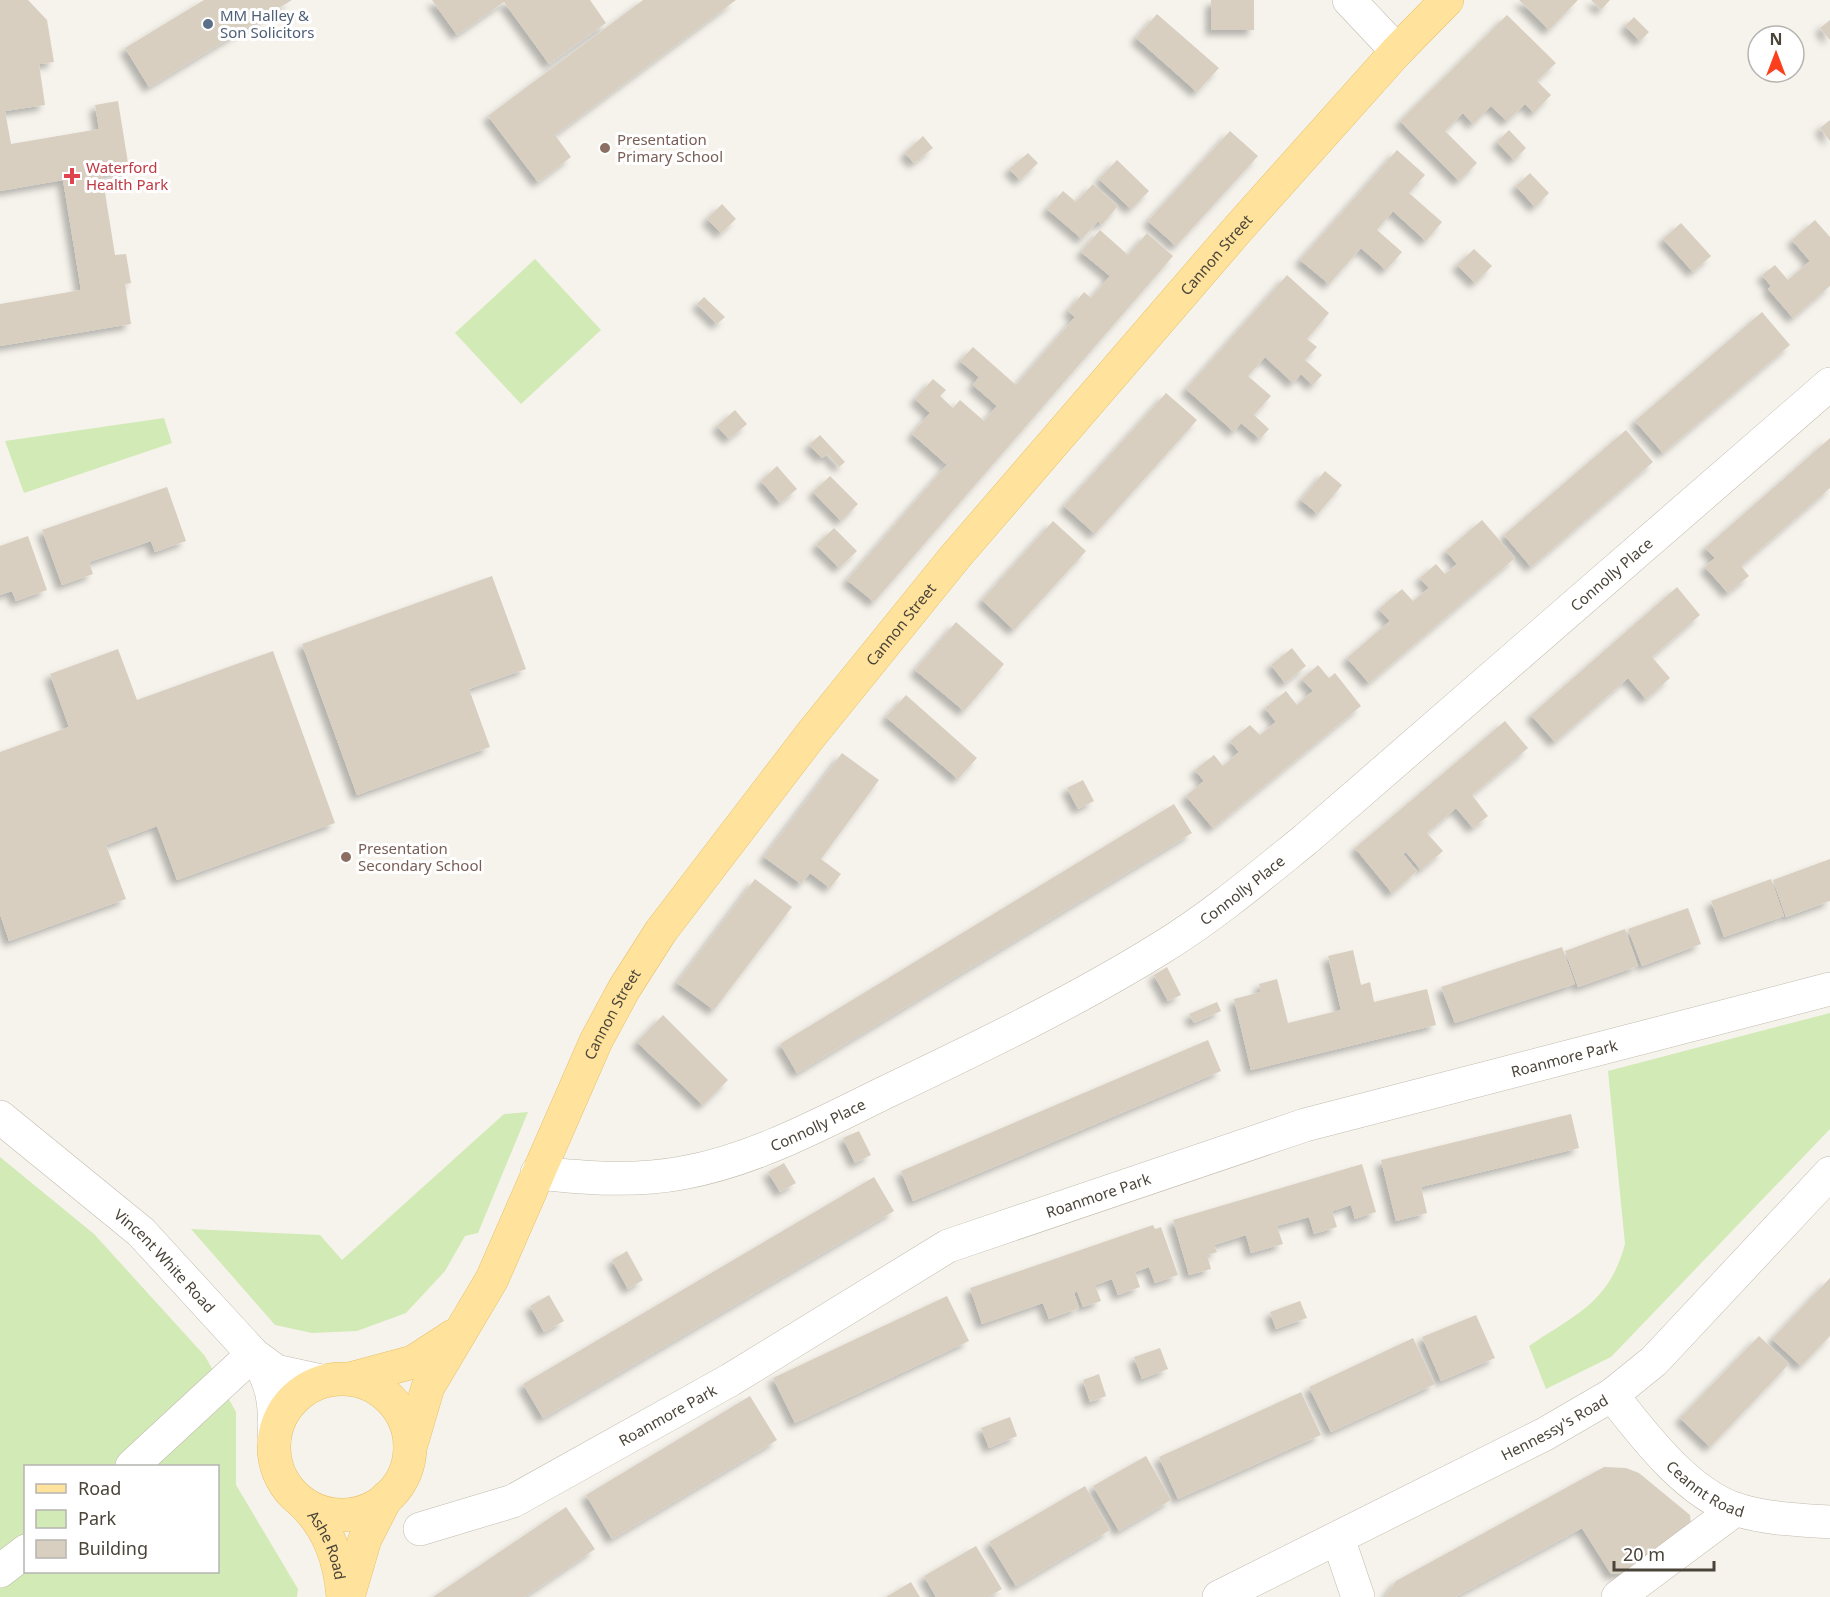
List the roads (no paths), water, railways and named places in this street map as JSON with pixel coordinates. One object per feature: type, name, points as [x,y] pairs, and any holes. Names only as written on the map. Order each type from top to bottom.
[{"type":"main road","name":"Cannon Street","points":[[410,1448],[428,1387],[492,1279],[587,1060],[624,989],[661,931],[734,833],[962,548],[1183,292],[1397,51],[1448,0]]},
{"type":"main road","name":"Cannon Street","points":[[336,1380],[413,1362],[444,1344],[465,1324]]},
{"type":"main road","points":[[336,1380],[377,1388],[398,1408],[409,1434],[410,1448],[403,1476],[386,1498],[374,1506],[349,1514],[322,1512],[298,1499],[281,1479],[274,1454],[274,1441],[276,1427],[289,1404],[298,1394],[336,1380]]},
{"type":"main road","name":"Ashe Road","points":[[348,1597],[365,1539],[386,1498]]},
{"type":"main road","name":"Ashe Road","points":[[298,1499],[317,1518],[332,1543],[343,1597]]},
{"type":"street","points":[[1349,0],[1397,51]]},
{"type":"street","name":"Connolly Place","points":[[537,1173],[604,1178],[659,1177],[705,1168],[751,1153],[919,1076],[1083,993],[1161,948],[1233,898],[1314,832],[1830,384]]},
{"type":"street","name":"Roanmore Park","points":[[420,1529],[513,1502],[730,1380],[948,1246],[1305,1125],[1830,989]]},
{"type":"street","name":"Vincent White Road","points":[[0,1116],[141,1232],[253,1354],[264,1370],[273,1393],[274,1441]]},
{"type":"street","name":"Hennessy's Road","points":[[1219,1597],[1545,1434],[1612,1395],[1654,1361],[1830,1173]]},
{"type":"street","points":[[134,1465],[253,1354],[276,1371],[336,1380]]},
{"type":"street","name":"Ceannt Road","points":[[1612,1395],[1658,1451],[1682,1474],[1736,1509],[1777,1518],[1830,1521]]},
{"type":"street","points":[[1618,1597],[1736,1509]]},
{"type":"street","points":[[1338,1538],[1358,1597]]},
{"type":"street","points":[[0,1571],[24,1553]]},
{"type":"place","name":"MM Halley & Son Solicitors","points":[[208,24]]},
{"type":"place","name":"Presentation Primary School","points":[[605,148]]},
{"type":"place","name":"Waterford Health Park","points":[[72,176]]},
{"type":"place","name":"Presentation Secondary School","points":[[346,857]]}]
